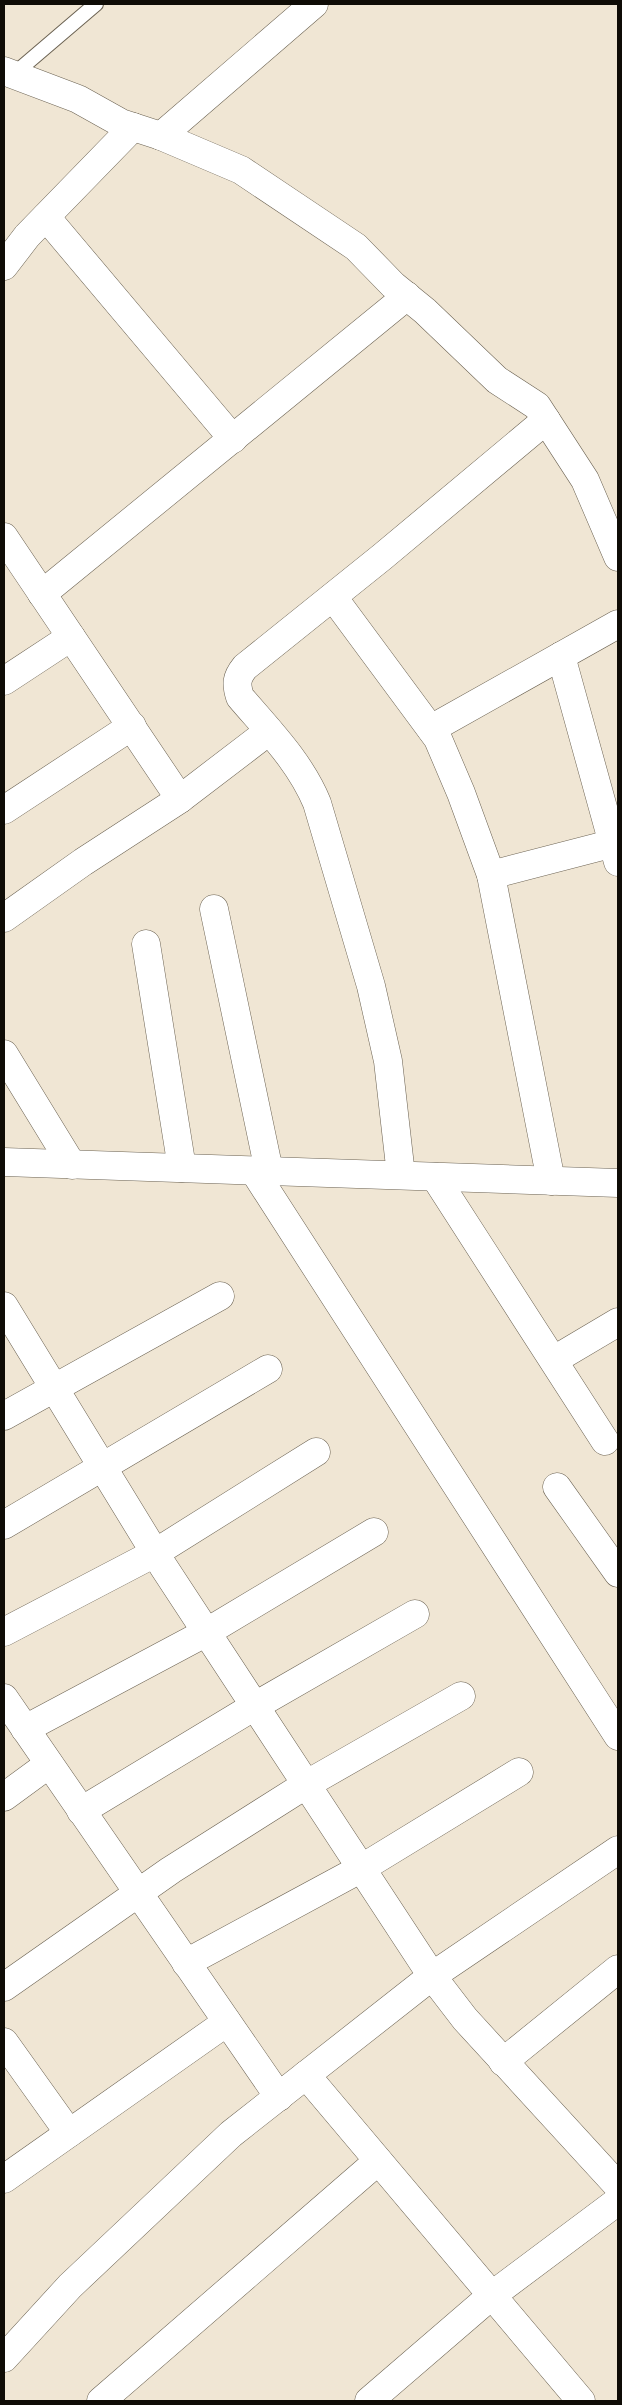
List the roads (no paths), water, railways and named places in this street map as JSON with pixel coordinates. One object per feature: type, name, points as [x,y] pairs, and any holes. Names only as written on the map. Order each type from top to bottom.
[{"type":"street","points":[[161,136],[314,4]]},
{"type":"street","points":[[9,72],[78,99],[121,123],[161,136],[241,170],[356,246],[393,285],[451,335],[497,380],[537,406],[612,526],[618,557]]},
{"type":"street","points":[[4,266],[27,236],[133,127]]},
{"type":"street","points":[[46,217],[233,439]]},
{"type":"street","points":[[42,594],[407,296]]},
{"type":"street","points":[[401,1176],[388,1061],[371,986],[317,803],[309,782],[240,697],[236,685],[238,675],[245,667],[333,597],[546,420]]},
{"type":"street","points":[[4,537],[12,567],[42,594],[180,799]]},
{"type":"street","points":[[333,597],[438,739],[461,793],[491,875],[551,1181]]},
{"type":"street","points":[[431,729],[618,624]]},
{"type":"street","points":[[4,681],[71,637]]},
{"type":"street","points":[[491,875],[617,849],[561,656]]},
{"type":"street","points":[[4,810],[132,726]]},
{"type":"street","points":[[4,918],[83,862],[180,799],[269,731]]},
{"type":"street","points":[[214,909],[261,1171],[618,1736]]},
{"type":"street","points":[[146,944],[182,1168]]},
{"type":"street","points":[[4,1054],[72,1165]]},
{"type":"street","points":[[4,1162],[618,1183]]},
{"type":"street","points":[[435,1177],[606,1441]]},
{"type":"street","points":[[4,1416],[220,1296]]},
{"type":"street","points":[[4,1306],[155,1553],[432,1976],[465,2019],[503,2062],[618,2186]]},
{"type":"street","points":[[554,1360],[618,1322]]},
{"type":"street","points":[[4,1525],[268,1369]]},
{"type":"street","points":[[4,1632],[155,1553],[316,1452]]},
{"type":"street","points":[[557,1487],[618,1573]]},
{"type":"street","points":[[25,1729],[207,1632],[374,1532]]},
{"type":"street","points":[[81,1811],[255,1706],[415,1614]]},
{"type":"street","points":[[4,1986],[171,1870],[307,1784],[461,1696]]},
{"type":"street","points":[[4,1698],[137,1894],[279,2097]]},
{"type":"street","points":[[4,1797],[49,1764]]},
{"type":"street","points":[[186,1963],[362,1868],[519,1772]]},
{"type":"street","points":[[4,2358],[70,2286],[231,2134],[432,1976],[618,1850]]},
{"type":"street","points":[[503,2062],[618,1969]]},
{"type":"street","points":[[4,2179],[227,2022]]},
{"type":"street","points":[[4,2042],[69,2133]]},
{"type":"street","points":[[306,2075],[581,2401]]},
{"type":"street","points":[[101,2401],[378,2161]]},
{"type":"street","points":[[369,2401],[491,2296],[618,2201]]},
{"type":"lane","points":[[9,72],[96,4]]}]
